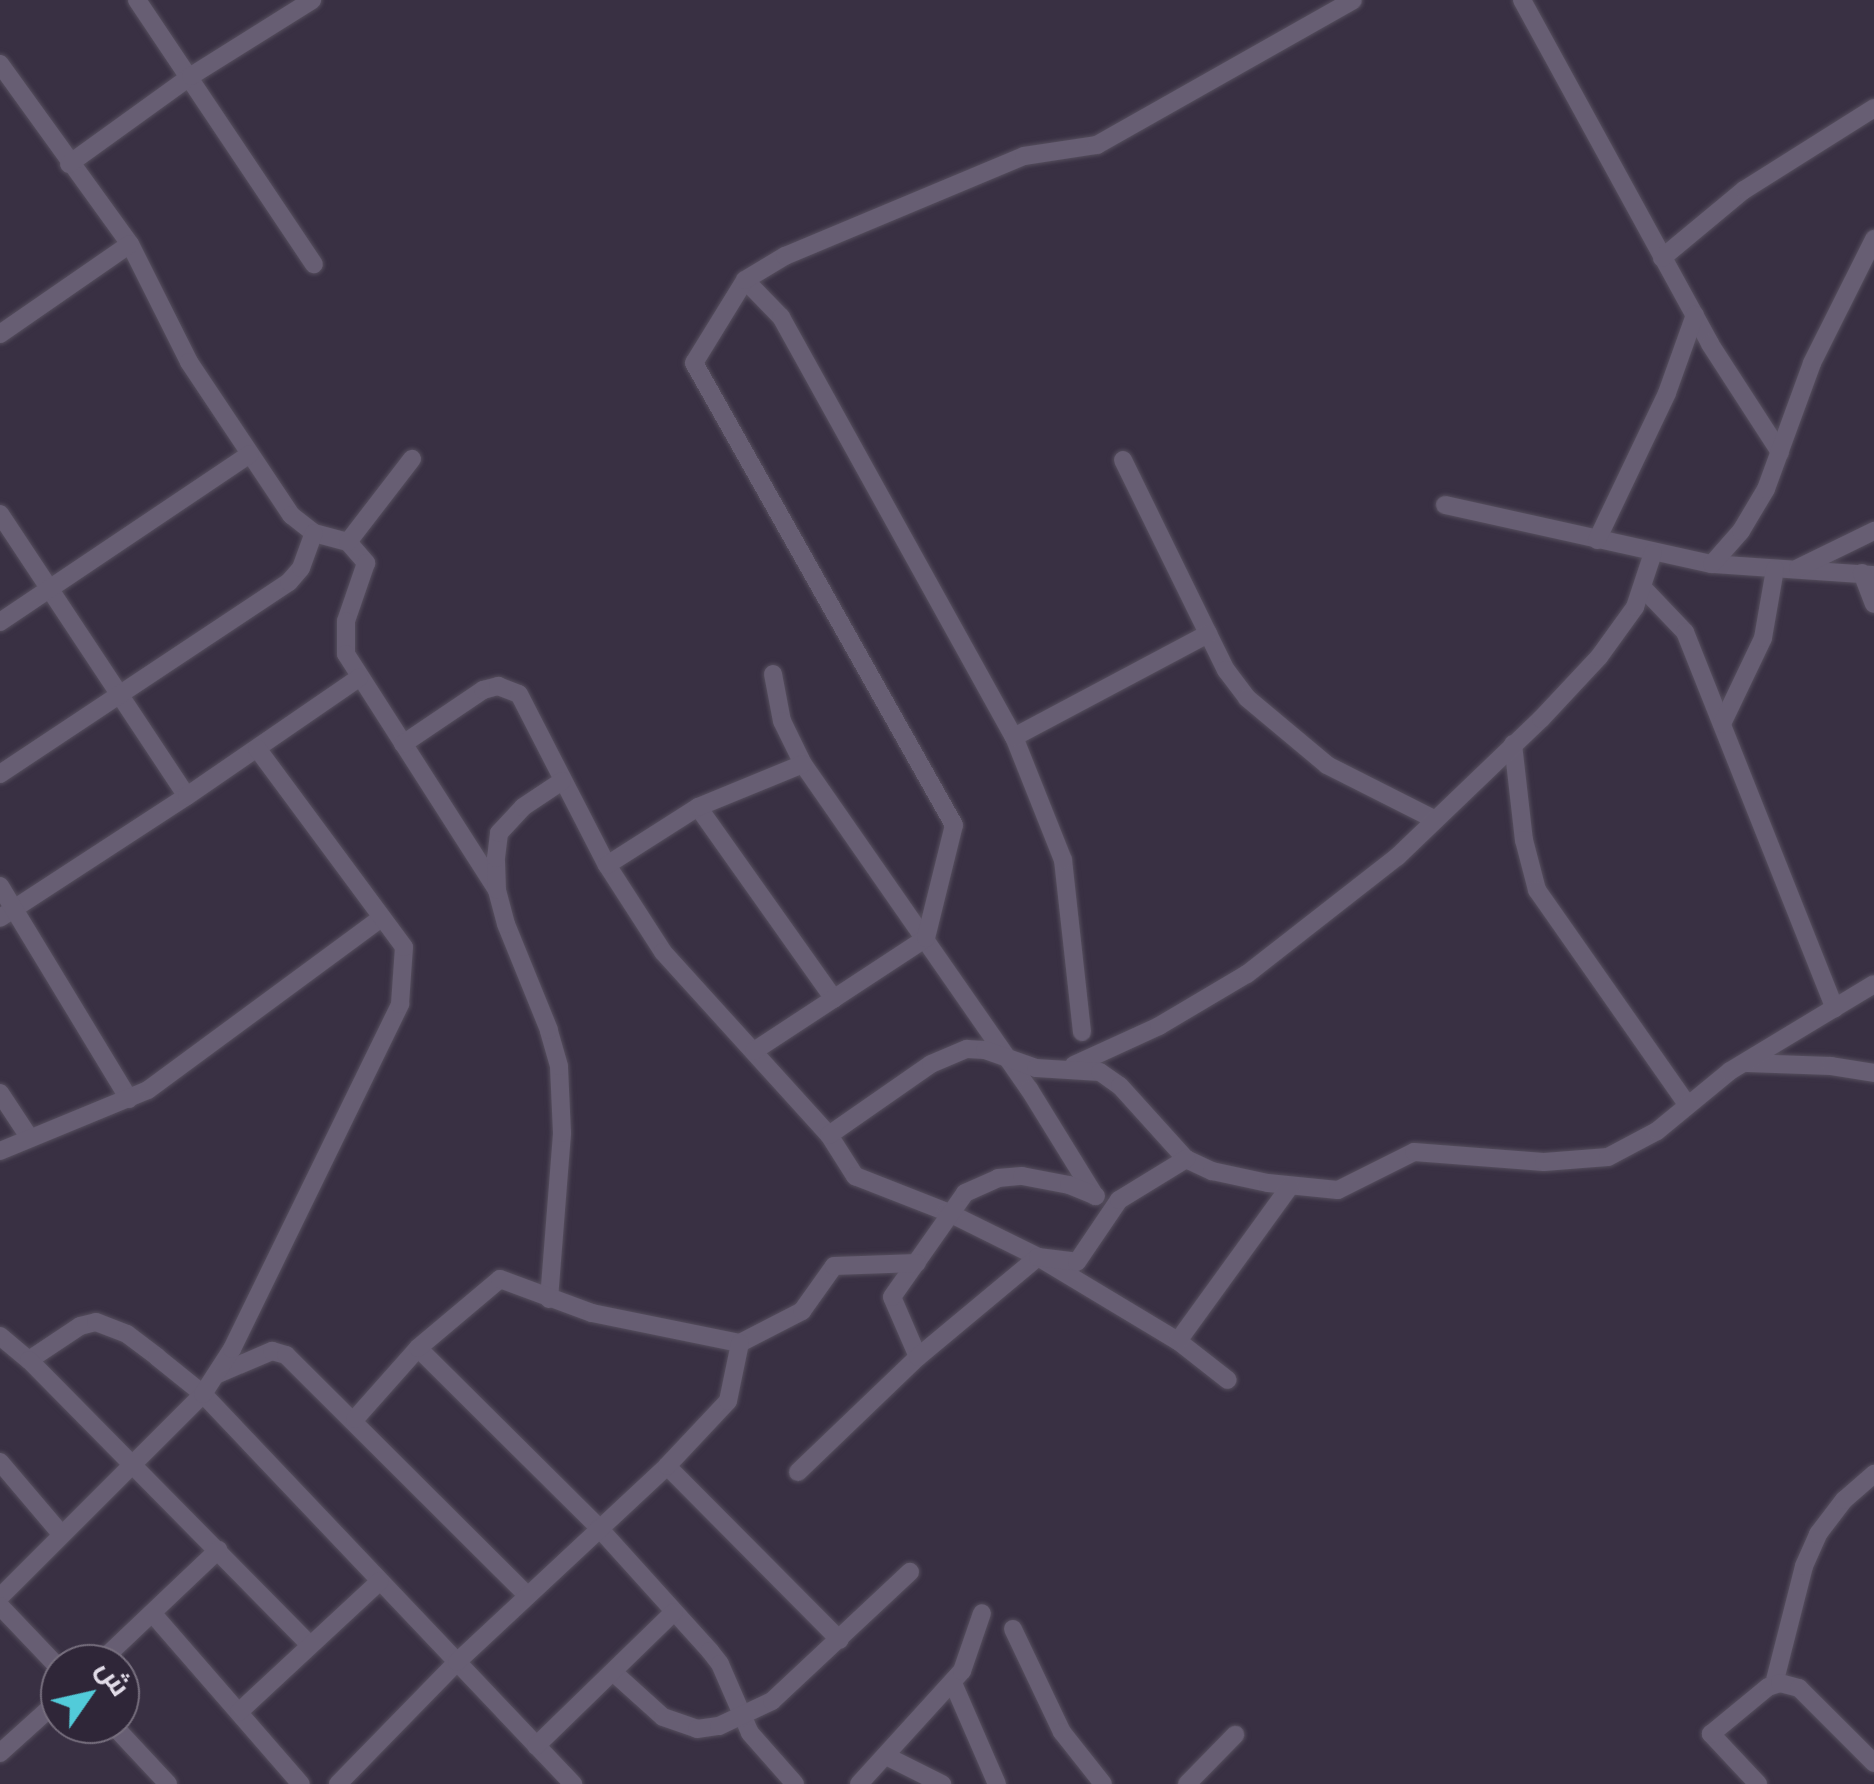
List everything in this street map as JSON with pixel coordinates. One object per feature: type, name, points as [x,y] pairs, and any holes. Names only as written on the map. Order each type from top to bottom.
[{"type":"street","points":[[137,0],[314,264]]},
{"type":"street","points":[[69,164],[191,76],[312,0]]},
{"type":"street","points":[[754,1051],[926,938],[954,825],[694,363],[745,280],[785,256],[1024,156],[1096,145],[1353,0]]},
{"type":"street","points":[[1522,0],[1662,258],[1780,452]]},
{"type":"street","points":[[2,72],[130,244],[189,362],[290,515],[314,534],[348,542],[366,563],[343,638],[359,678],[497,890],[559,1066],[562,1133],[549,1299]]},
{"type":"street","points":[[1662,258],[1744,190],[1874,108]]},
{"type":"street","points":[[1712,564],[1759,500],[1800,392],[1867,269],[1874,238]]},
{"type":"street","points":[[0,334],[130,244]]},
{"type":"street","points":[[745,280],[781,317],[1014,737],[1064,860],[1082,1032]]},
{"type":"street","points":[[1597,540],[1667,393],[1695,315]]},
{"type":"street","points":[[0,622],[250,454]]},
{"type":"street","points":[[348,542],[412,459]]},
{"type":"street","points":[[1123,460],[1208,634],[1247,698],[1279,728],[1364,787],[1434,819]]},
{"type":"street","points":[[1446,505],[1712,564],[1868,574],[1874,604]]},
{"type":"street","points":[[0,514],[116,695],[187,796]]},
{"type":"street","points":[[1722,724],[1763,638],[1784,570],[1874,531]]},
{"type":"street","points":[[0,774],[289,582],[301,568],[314,534]]},
{"type":"street","points":[[1068,1067],[1159,1026],[1246,974],[1331,912],[1513,744],[1599,657],[1643,588],[1653,553]]},
{"type":"street","points":[[1643,588],[1685,632],[1835,1008]]},
{"type":"street","points":[[1014,737],[1208,634]]},
{"type":"street","points":[[772,674],[782,721],[802,764],[926,938],[1052,1124],[1095,1196]]},
{"type":"street","points":[[8,913],[359,678]]},
{"type":"street","points":[[404,744],[483,690],[506,687],[524,700],[607,865],[663,952],[829,1135],[845,1165],[867,1184],[947,1212],[1038,1258],[1178,1341],[1228,1380]]},
{"type":"street","points":[[1513,744],[1526,854],[1538,890],[1686,1104]]},
{"type":"street","points":[[0,1597],[203,1394],[400,1004],[404,947],[258,748]]},
{"type":"street","points":[[607,865],[698,807],[802,764]]},
{"type":"street","points":[[497,890],[499,833],[523,807],[562,781]]},
{"type":"street","points":[[698,807],[834,999]]},
{"type":"street","points":[[0,886],[8,913],[129,1099]]},
{"type":"street","points":[[0,1151],[129,1099],[181,1068],[381,918]]},
{"type":"street","points":[[829,1135],[949,1055],[985,1050],[1036,1068],[1068,1067],[1110,1077],[1186,1158],[1212,1171],[1290,1186],[1338,1190],[1414,1152],[1544,1162],[1608,1158],[1633,1148],[1686,1104],[1874,984]]},
{"type":"street","points":[[1747,1063],[1831,1066],[1874,1073]]},
{"type":"street","points":[[0,1093],[29,1137]]},
{"type":"street","points":[[798,1472],[918,1357],[1038,1258],[1077,1262],[1114,1206],[1186,1158]]},
{"type":"street","points":[[918,1357],[892,1297],[917,1264],[947,1212],[965,1192],[998,1178],[1046,1179],[1114,1206]]},
{"type":"street","points":[[1178,1341],[1290,1186]]},
{"type":"street","points":[[355,1420],[418,1348],[500,1279],[592,1313],[740,1343],[802,1311],[834,1266],[917,1264]]},
{"type":"street","points":[[29,1360],[80,1326],[96,1322],[126,1334],[203,1394],[573,1784]]},
{"type":"street","points":[[0,1336],[29,1360],[309,1644]]},
{"type":"street","points":[[338,1784],[457,1662],[667,1466],[728,1400],[740,1343]]},
{"type":"street","points":[[418,1348],[600,1528],[720,1664],[742,1718],[762,1749],[795,1784]]},
{"type":"street","points":[[215,1375],[272,1351],[286,1355],[355,1420],[403,1475],[453,1517],[527,1595]]},
{"type":"street","points":[[0,1462],[61,1534]]},
{"type":"street","points":[[667,1466],[840,1640]]},
{"type":"street","points":[[1758,1784],[1711,1734],[1774,1684],[1800,1579],[1818,1534],[1844,1500],[1874,1474]]},
{"type":"street","points":[[120,1644],[218,1550]]},
{"type":"street","points":[[613,1672],[645,1704],[680,1725],[719,1726],[772,1701],[910,1572]]},
{"type":"street","points":[[239,1712],[380,1581]]},
{"type":"street","points":[[0,1606],[40,1648]]},
{"type":"street","points":[[536,1746],[674,1612]]},
{"type":"street","points":[[860,1784],[953,1683],[972,1648],[982,1613]]},
{"type":"street","points":[[153,1614],[301,1784]]},
{"type":"street","points":[[1012,1629],[1062,1732],[1104,1784]]},
{"type":"street","points":[[953,1683],[997,1784]]},
{"type":"street","points":[[1774,1684],[1799,1688],[1874,1763]]},
{"type":"street","points":[[3,1744],[40,1715]]},
{"type":"street","points":[[1187,1784],[1235,1735]]},
{"type":"street","points":[[128,1744],[159,1781]]},
{"type":"street","points":[[886,1756],[942,1784]]}]
